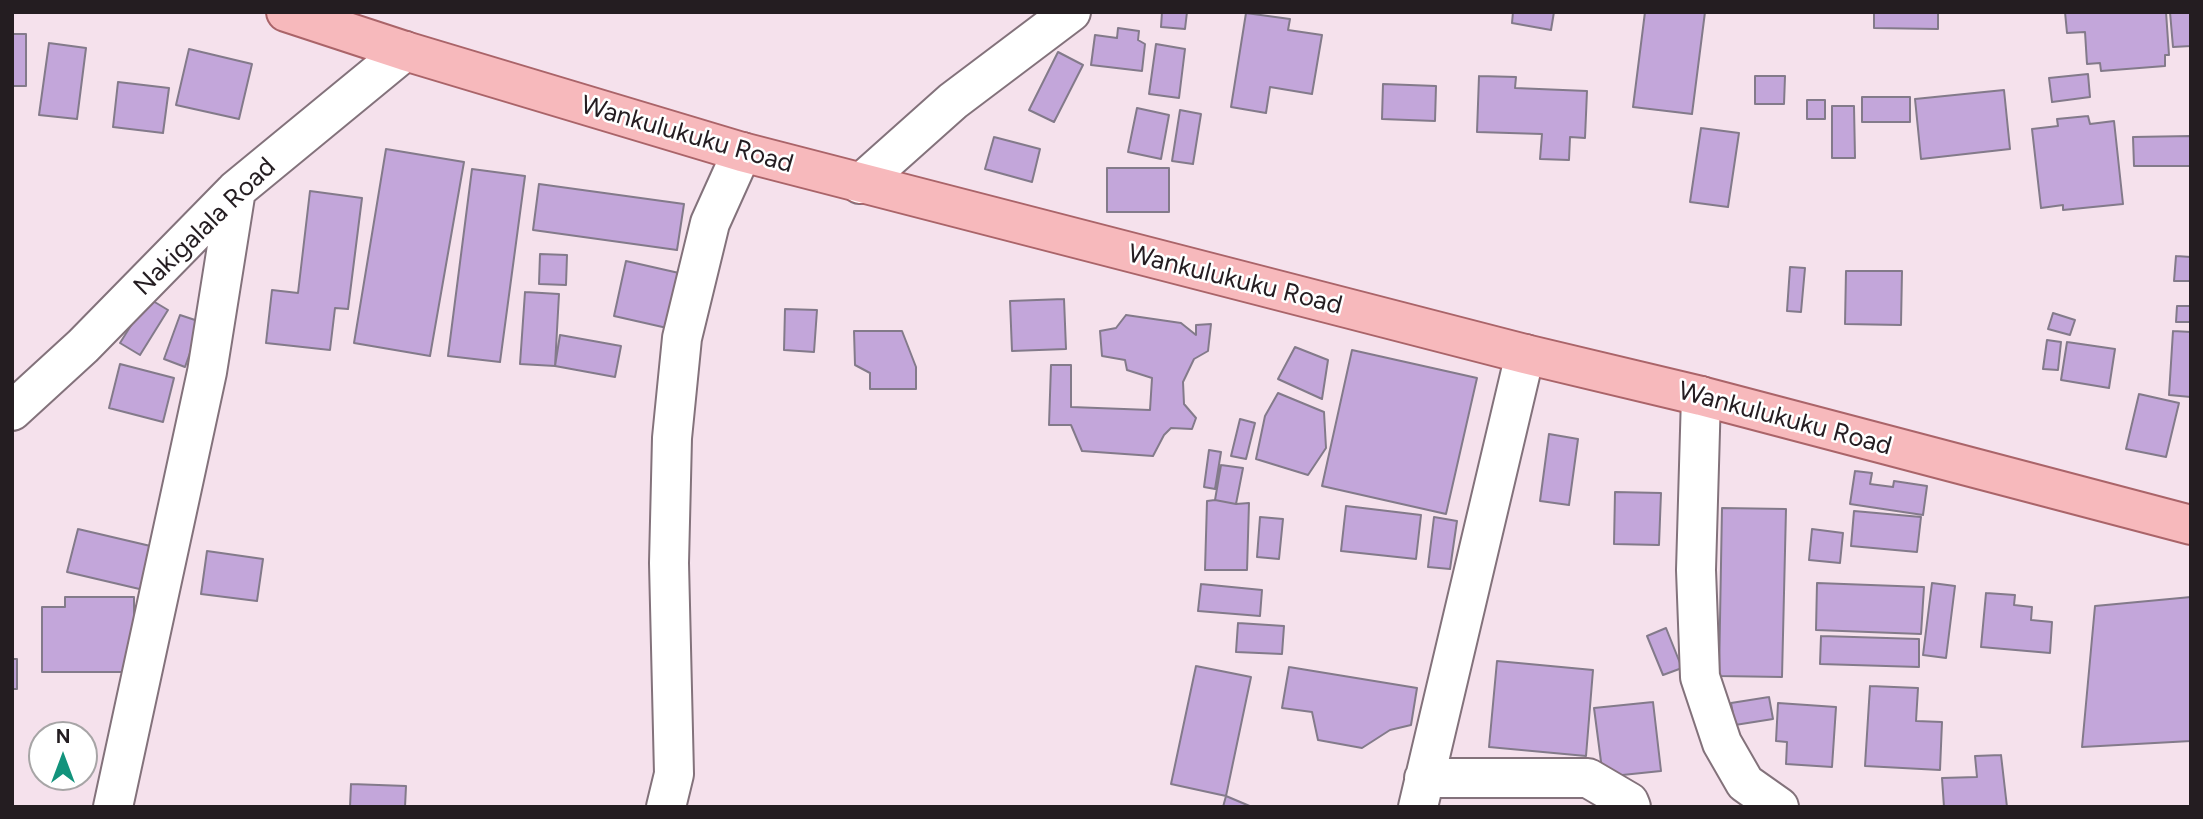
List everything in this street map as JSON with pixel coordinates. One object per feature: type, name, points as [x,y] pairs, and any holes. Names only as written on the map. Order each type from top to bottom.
[{"type":"main road","name":"Wankulukuku Road","points":[[286,12],[405,51],[742,152],[860,184],[1701,397],[2191,525]]},
{"type":"street","points":[[860,184],[953,101],[1071,12]]},
{"type":"street","name":"Nakigalala Road","points":[[12,411],[83,346],[236,190],[405,51]]},
{"type":"street","points":[[666,807],[674,774],[669,563],[672,438],[682,338],[710,223],[742,152]]},
{"type":"street","points":[[113,807],[207,372],[236,190]]},
{"type":"street","points":[[1525,354],[1421,792],[1588,778],[1629,802],[1631,807]]},
{"type":"street","points":[[1701,397],[1696,570],[1700,677],[1722,743],[1745,783],[1779,807]]},
{"type":"building","points":[[1162,12],[1187,12],[1185,29],[1161,27]]},
{"type":"building","points":[[1513,12],[1554,12],[1551,30],[1512,23]]},
{"type":"building","points":[[1645,12],[1705,12],[1692,114],[1633,107]]},
{"type":"building","points":[[1874,12],[1938,12],[1938,29],[1874,28]]},
{"type":"building","points":[[2065,12],[2166,12],[2169,55],[2165,55],[2165,66],[2101,71],[2100,63],[2087,64],[2085,32],[2067,33]]},
{"type":"building","points":[[2170,12],[2191,12],[2191,46],[2173,47]]},
{"type":"building","points":[[1246,13],[1290,19],[1288,30],[1322,35],[1312,94],[1270,87],[1266,113],[1231,107]]},
{"type":"building","points":[[1118,28],[1139,31],[1138,40],[1145,44],[1142,71],[1091,65],[1095,35],[1117,38]]},
{"type":"building","points":[[12,34],[26,34],[26,86],[12,86]]},
{"type":"building","points":[[49,43],[86,48],[77,119],[39,115]]},
{"type":"building","points":[[1156,44],[1185,49],[1179,98],[1149,94]]},
{"type":"building","points":[[189,49],[252,64],[239,119],[176,105]]},
{"type":"building","points":[[1058,52],[1083,65],[1054,122],[1029,110]]},
{"type":"building","points":[[2088,74],[2090,97],[2052,102],[2049,78]]},
{"type":"building","points":[[1479,76],[1516,77],[1515,88],[1587,91],[1585,138],[1570,137],[1569,160],[1540,159],[1542,134],[1477,132]]},
{"type":"building","points":[[1755,76],[1785,76],[1784,104],[1755,104]]},
{"type":"building","points":[[118,82],[169,88],[163,133],[113,127]]},
{"type":"building","points":[[1383,84],[1436,86],[1435,121],[1382,119]]},
{"type":"building","points":[[2004,90],[2010,149],[1921,159],[1915,99]]},
{"type":"building","points":[[1862,97],[1910,97],[1910,122],[1862,122]]},
{"type":"building","points":[[1807,100],[1825,100],[1825,119],[1807,119]]},
{"type":"building","points":[[1832,106],[1854,106],[1855,158],[1832,158]]},
{"type":"building","points":[[1137,108],[1169,115],[1161,159],[1128,152]]},
{"type":"building","points":[[1180,110],[1201,114],[1193,164],[1172,161]]},
{"type":"building","points":[[2088,116],[2090,124],[2114,121],[2123,204],[2063,210],[2063,205],[2041,208],[2032,129],[2058,126],[2057,119]]},
{"type":"building","points":[[1701,128],[1739,133],[1728,207],[1690,202]]},
{"type":"building","points":[[2191,136],[2191,166],[2134,166],[2133,137]]},
{"type":"building","points":[[994,137],[1040,149],[1032,182],[985,169]]},
{"type":"building","points":[[386,149],[464,162],[430,356],[354,343]]},
{"type":"building","points":[[1107,168],[1169,168],[1169,212],[1107,212]]},
{"type":"building","points":[[472,169],[525,176],[500,362],[448,356]]},
{"type":"building","points":[[539,184],[684,204],[677,250],[533,230]]},
{"type":"building","points":[[310,191],[362,198],[348,309],[335,308],[330,350],[266,343],[272,290],[298,293]]},
{"type":"building","points":[[540,254],[567,255],[566,285],[539,284]]},
{"type":"building","points":[[2176,256],[2191,257],[2191,281],[2174,281]]},
{"type":"building","points":[[626,261],[679,273],[667,328],[614,316]]},
{"type":"building","points":[[1790,267],[1805,268],[1801,312],[1787,311]]},
{"type":"building","points":[[1846,271],[1902,271],[1901,325],[1845,324]]},
{"type":"building","points":[[525,292],[559,294],[555,366],[520,364]]},
{"type":"building","points":[[148,298],[168,310],[140,355],[120,343]]},
{"type":"building","points":[[1064,299],[1066,349],[1012,351],[1010,301]]},
{"type":"building","points":[[2177,306],[2191,306],[2191,322],[2176,322]]},
{"type":"building","points":[[785,309],[817,310],[814,352],[784,350]]},
{"type":"building","points":[[2053,313],[2075,320],[2070,335],[2048,329]]},
{"type":"building","points":[[180,315],[201,322],[185,367],[164,359]]},
{"type":"building","points":[[1126,315],[1181,323],[1196,335],[1196,325],[1211,324],[1208,351],[1194,359],[1183,382],[1184,404],[1196,418],[1192,429],[1171,428],[1164,435],[1153,456],[1082,451],[1071,425],[1049,425],[1051,365],[1071,365],[1071,407],[1150,410],[1152,378],[1127,370],[1125,360],[1102,356],[1100,331],[1116,328]]},
{"type":"building","points":[[854,331],[902,331],[916,367],[916,389],[870,389],[870,373],[855,365]]},
{"type":"building","points":[[2173,331],[2191,332],[2191,397],[2169,395]]},
{"type":"building","points":[[560,335],[621,346],[615,377],[555,366]]},
{"type":"building","points":[[2047,340],[2061,342],[2058,370],[2043,369]]},
{"type":"building","points":[[2067,342],[2115,349],[2109,388],[2061,380]]},
{"type":"building","points":[[1295,347],[1328,360],[1322,399],[1278,379]]},
{"type":"building","points":[[1352,350],[1477,378],[1446,514],[1322,486]]},
{"type":"building","points":[[120,364],[174,378],[163,422],[109,408]]},
{"type":"building","points":[[1278,393],[1324,412],[1326,448],[1308,475],[1256,459],[1265,416]]},
{"type":"building","points":[[2139,394],[2179,403],[2166,457],[2126,449]]},
{"type":"building","points":[[1240,419],[1255,423],[1246,459],[1231,456]]},
{"type":"building","points":[[1549,434],[1578,439],[1569,505],[1540,501]]},
{"type":"building","points":[[1209,450],[1221,452],[1215,489],[1204,487]]},
{"type":"building","points":[[1221,465],[1243,468],[1236,504],[1215,500]]},
{"type":"building","points":[[1855,471],[1872,473],[1870,484],[1893,487],[1894,481],[1927,486],[1923,515],[1850,504]]},
{"type":"building","points":[[1615,492],[1661,493],[1659,545],[1614,544]]},
{"type":"building","points":[[1207,501],[1236,504],[1249,503],[1247,570],[1205,570]]},
{"type":"building","points":[[1346,506],[1421,515],[1416,559],[1341,551]]},
{"type":"building","points":[[1722,508],[1786,509],[1782,677],[1719,676]]},
{"type":"building","points":[[1854,511],[1921,517],[1917,552],[1851,546]]},
{"type":"building","points":[[1260,517],[1283,519],[1279,559],[1257,557]]},
{"type":"building","points":[[1434,517],[1457,521],[1450,569],[1428,567]]},
{"type":"building","points":[[78,529],[159,548],[148,591],[67,572]]},
{"type":"building","points":[[1812,529],[1843,533],[1840,563],[1809,560]]},
{"type":"building","points":[[207,551],[263,559],[257,601],[201,594]]},
{"type":"building","points":[[1817,583],[1924,587],[1921,634],[1816,630]]},
{"type":"building","points":[[1932,583],[1955,586],[1946,658],[1923,655]]},
{"type":"building","points":[[1201,584],[1262,590],[1260,616],[1198,611]]},
{"type":"building","points":[[1986,593],[2015,595],[2014,605],[2032,607],[2031,620],[2052,622],[2050,653],[1981,647]]},
{"type":"building","points":[[65,597],[134,597],[134,672],[42,672],[42,607],[65,607]]},
{"type":"building","points":[[2191,597],[2191,741],[2082,747],[2095,606]]},
{"type":"building","points":[[1238,623],[1284,626],[1282,654],[1236,652]]},
{"type":"building","points":[[1666,628],[1682,668],[1663,675],[1647,636]]},
{"type":"building","points":[[1821,636],[1919,639],[1919,667],[1820,664]]},
{"type":"building","points":[[12,659],[17,659],[17,689],[12,689]]},
{"type":"building","points":[[1497,661],[1593,670],[1586,756],[1489,747]]},
{"type":"building","points":[[1196,666],[1251,677],[1226,796],[1171,784]]},
{"type":"building","points":[[1289,667],[1417,688],[1411,725],[1390,730],[1362,748],[1318,740],[1312,712],[1282,708]]},
{"type":"building","points":[[1870,686],[1918,688],[1916,721],[1942,722],[1940,770],[1865,766]]},
{"type":"building","points":[[1769,697],[1773,719],[1735,725],[1731,703]]},
{"type":"building","points":[[1653,702],[1661,771],[1603,777],[1594,708]]},
{"type":"building","points":[[1778,703],[1836,707],[1832,767],[1786,764],[1787,742],[1776,741]]},
{"type":"building","points":[[2001,755],[2007,807],[1944,807],[1942,778],[1977,777],[1975,756]]},
{"type":"building","points":[[351,784],[406,786],[405,807],[350,807]]},
{"type":"building","points":[[1226,796],[1252,807],[1223,807]]}]
